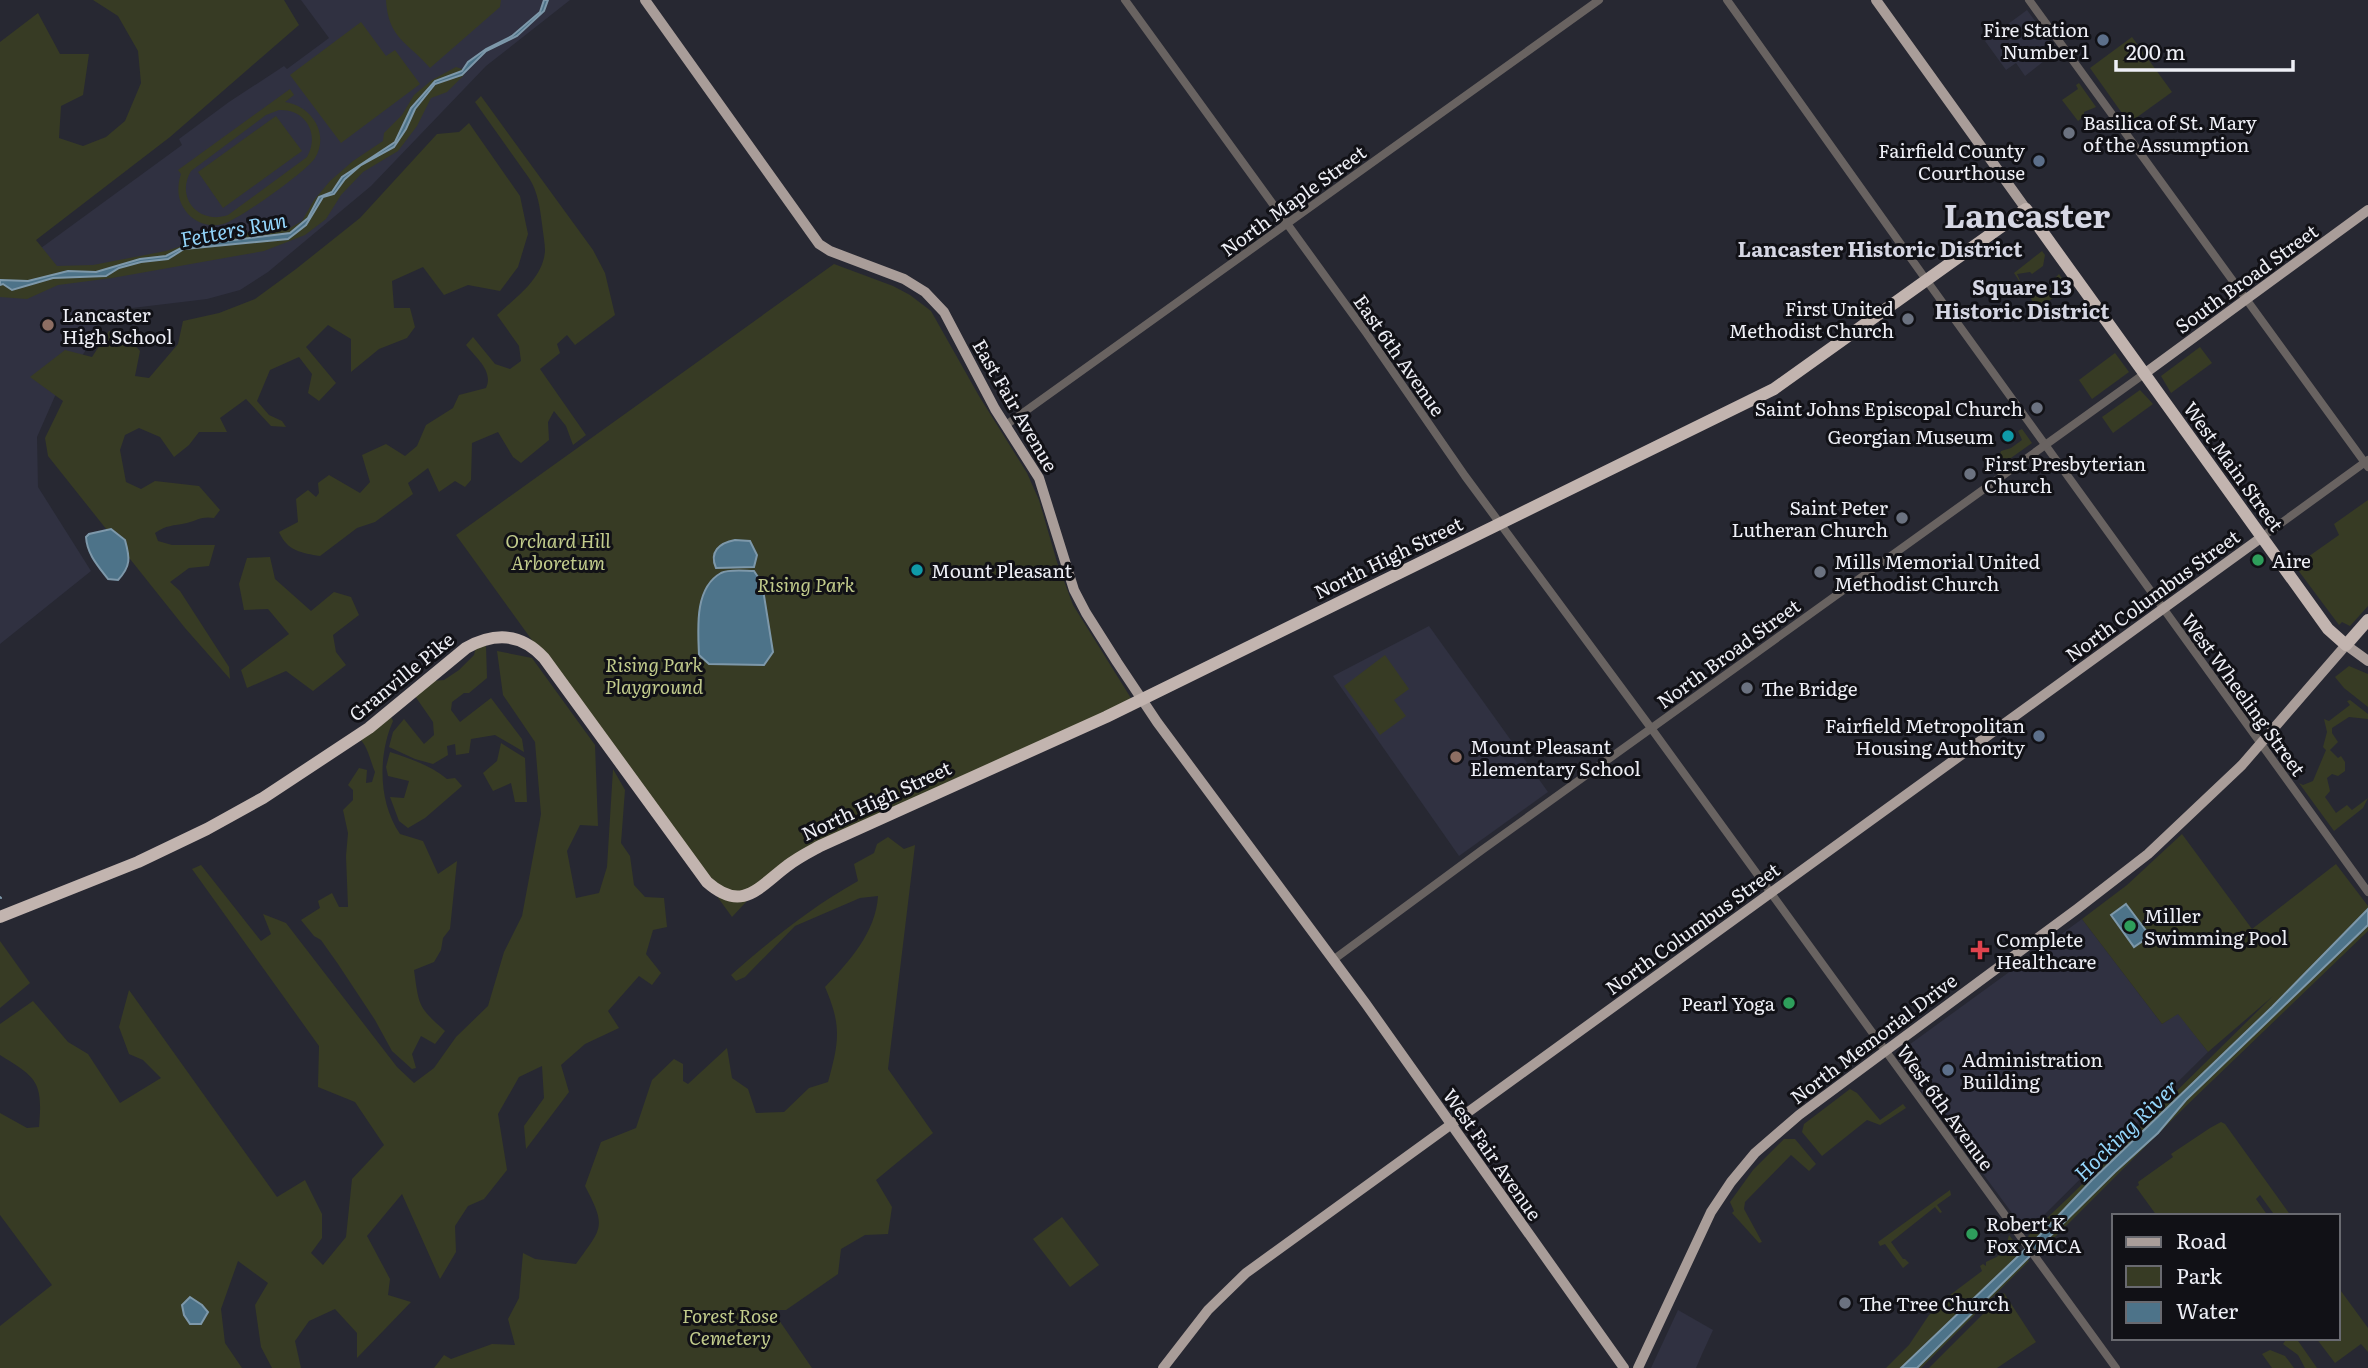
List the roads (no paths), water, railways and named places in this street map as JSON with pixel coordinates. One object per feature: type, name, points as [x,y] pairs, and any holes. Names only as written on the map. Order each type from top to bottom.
[{"type":"highway","name":"North High Street","points":[[743,897],[754,892],[789,864],[820,846],[1141,699],[1781,385],[2026,209]]},
{"type":"highway","name":"West Main Street","points":[[2026,209],[2328,629],[2346,645]]},
{"type":"highway","points":[[2346,645],[2368,620]]},
{"type":"highway","name":"Granville Pike","points":[[0,917],[138,862],[234,814],[346,745],[466,648],[487,638],[503,636],[522,640],[544,658],[708,882],[725,895],[743,897]]},
{"type":"main road","name":"East Fair Avenue","points":[[645,0],[819,244],[830,251],[904,279],[939,305],[1039,478],[1068,573],[1080,602],[1141,699],[1333,960]]},
{"type":"main road","points":[[1876,0],[2026,209]]},
{"type":"main road","name":"South Broad Street","points":[[2144,374],[2368,210]]},
{"type":"main road","name":"North Columbus Street","points":[[1163,1368],[1208,1310],[1237,1280],[2262,537]]},
{"type":"main road","points":[[2346,645],[2368,660]]},
{"type":"main road","name":"North Memorial Drive","points":[[1638,1368],[1700,1233],[1721,1195],[1755,1153],[1777,1132],[2127,871],[2219,788],[2346,645]]},
{"type":"main road","name":"West Fair Avenue","points":[[1333,960],[1624,1368]]},
{"type":"street","name":"East 6th Avenue","points":[[1125,0],[1577,630],[1651,728]]},
{"type":"street","name":"North Maple Street","points":[[1006,425],[1599,0]]},
{"type":"street","name":"West Wheeling Street","points":[[1727,0],[2368,892]]},
{"type":"street","points":[[2029,0],[2367,463],[2262,537]]},
{"type":"street","name":"North Broad Street","points":[[1333,960],[2144,374]]},
{"type":"street","name":"West 6th Avenue","points":[[1651,728],[2116,1368]]},
{"type":"water","points":[[544,0],[548,0],[544,11],[517,36],[486,51],[462,75],[435,84],[415,109],[394,147],[361,165],[345,179],[334,194],[323,197],[306,225],[288,239],[184,249],[168,259],[119,268],[106,276],[53,278],[12,290],[0,285],[0,280],[28,281],[68,271],[96,272],[140,259],[166,256],[185,246],[290,233],[308,218],[319,197],[332,192],[342,177],[395,142],[411,108],[435,81],[462,71],[468,62],[486,49],[512,36],[540,12]]},
{"type":"water","points":[[111,529],[125,540],[128,552],[127,566],[118,580],[108,579],[88,549],[86,537]]},
{"type":"water","points":[[735,540],[750,541],[757,555],[754,567],[716,568],[714,557],[717,549],[724,543]]},
{"type":"water","points":[[754,571],[762,583],[773,652],[764,665],[709,664],[699,655],[698,622],[706,588],[721,573]]},
{"type":"water","name":"Miller Swimming Pool","points":[[2126,904],[2150,936],[2134,947],[2111,915]]},
{"type":"water","points":[[2368,909],[2368,925],[2186,1100],[2158,1133],[1917,1368],[1901,1368],[2037,1238],[2092,1180],[2272,1007]]},
{"type":"water","points":[[190,1297],[208,1312],[201,1324],[190,1324],[184,1315],[182,1305]]},
{"type":"place","name":"Fire Station Number 1","points":[[2103,40]]},
{"type":"place","name":"Basilica of St. Mary of the Assumption","points":[[2069,133]]},
{"type":"place","name":"Fairfield County Courthouse","points":[[2039,161]]},
{"type":"place","name":"First United Methodist Church","points":[[1908,319]]},
{"type":"place","name":"Lancaster High School","points":[[48,325]]},
{"type":"place","name":"Saint Johns Episcopal Church","points":[[2037,408]]},
{"type":"place","name":"Georgian Museum","points":[[2008,436]]},
{"type":"place","name":"First Presbyterian Church","points":[[1970,474]]},
{"type":"place","name":"Saint Peter Lutheran Church","points":[[1902,518]]},
{"type":"place","name":"Aire","points":[[2258,560]]},
{"type":"place","name":"Mount Pleasant","points":[[917,570]]},
{"type":"place","name":"Mills Memorial United Methodist Church","points":[[1820,572]]},
{"type":"place","name":"The Bridge","points":[[1747,688]]},
{"type":"place","name":"Fairfield Metropolitan Housing Authority","points":[[2039,736]]},
{"type":"place","name":"Mount Pleasant Elementary School","points":[[1456,757]]},
{"type":"place","name":"Miller Swimming Pool","points":[[2130,926]]},
{"type":"place","name":"Complete Healthcare","points":[[1980,950]]},
{"type":"place","name":"Pearl Yoga","points":[[1789,1003]]},
{"type":"place","name":"Administration Building","points":[[1948,1070]]},
{"type":"place","name":"Robert K Fox YMCA","points":[[1972,1234]]},
{"type":"place","name":"The Tree Church","points":[[1845,1303]]},
{"type":"district","name":"Lancaster","points":[[2027,213]]},
{"type":"district","name":"Lancaster Historic District","points":[[1880,247]]},
{"type":"district","name":"Square 13 Historic District","points":[[2022,297]]},
{"type":"water label","name":"Fetters Run","points":[[233,228]]},
{"type":"water label","name":"Hocking River","points":[[2125,1129]]},
{"type":"park label","name":"Orchard Hill Arboretum","points":[[558,551]]},
{"type":"park label","name":"Rising Park","points":[[806,584]]},
{"type":"park label","name":"Rising Park Playground","points":[[654,675]]},
{"type":"park label","name":"Forest Rose Cemetery","points":[[730,1326]]}]
